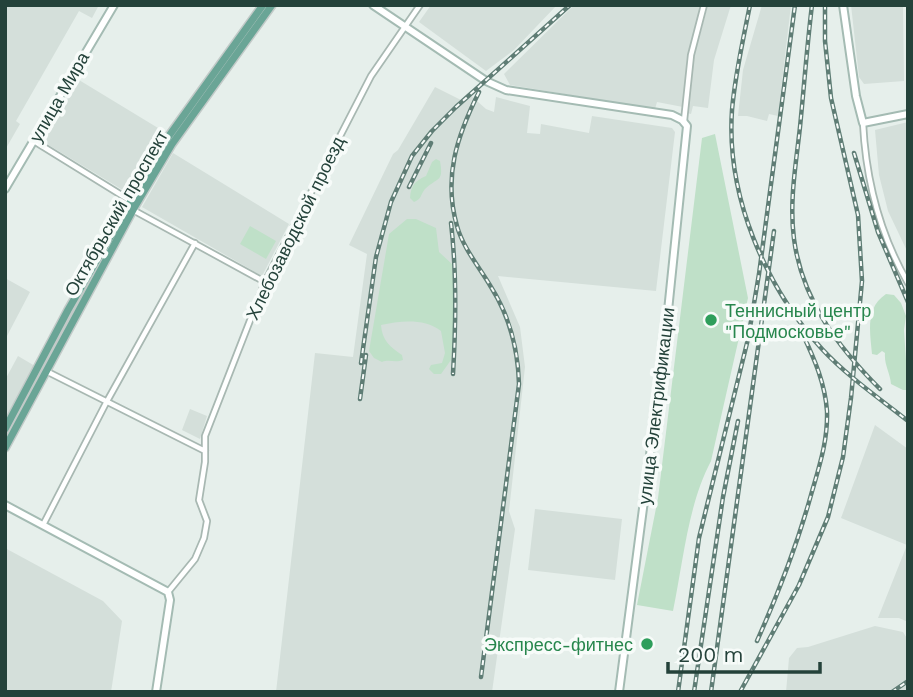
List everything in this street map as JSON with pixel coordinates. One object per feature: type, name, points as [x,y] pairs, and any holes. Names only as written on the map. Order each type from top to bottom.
[{"type":"main road","name":"улица Мира","points":[[5,189],[114,5]]},
{"type":"main road","name":"Октябрьский проспект","points":[[5,429],[185,111],[263,5]]},
{"type":"main road","name":"Октябрьский проспект","points":[[5,447],[131,205],[272,5]]},
{"type":"main road","points":[[373,5],[486,80],[506,90],[672,115],[684,121]]},
{"type":"main road","points":[[843,5],[856,96],[863,123],[908,114]]},
{"type":"main road","name":"улица Электрификации","points":[[619,692],[665,340],[688,133],[684,121]]},
{"type":"main road","points":[[5,505],[168,592],[170,600],[156,692]]},
{"type":"street","name":"Хлебозаводской проезд","points":[[168,592],[194,559],[204,537],[207,521],[199,500],[205,436],[265,282],[371,76],[420,5]]},
{"type":"street","points":[[684,121],[691,55],[704,5]]},
{"type":"street","points":[[863,123],[873,202],[883,231],[908,283]]},
{"type":"street","points":[[34,141],[131,205],[265,282]]},
{"type":"street","points":[[43,525],[106,403],[195,243]]},
{"type":"street","points":[[46,371],[205,451]]},
{"type":"shaded area","points":[[5,5],[99,5],[92,18],[79,11],[16,121],[20,124],[5,150]]},
{"type":"shaded area","points":[[431,5],[557,5],[514,50],[486,71],[419,22]]},
{"type":"shaded area","points":[[574,5],[701,5],[687,56],[683,107],[657,102],[655,109],[510,85],[504,74]]},
{"type":"shaded area","points":[[708,5],[731,5],[714,60],[708,108],[693,106],[691,114],[687,113],[694,57]]},
{"type":"shaded area","points":[[762,5],[791,5],[778,116],[769,114],[767,121],[738,116],[743,70]]},
{"type":"shaded area","points":[[851,5],[903,5],[904,81],[864,84],[859,77]]},
{"type":"shaded area","points":[[79,80],[163,131],[126,192],[42,141]]},
{"type":"shaded area","points":[[435,87],[461,100],[468,93],[486,109],[494,112],[496,97],[530,106],[527,133],[540,134],[541,124],[589,133],[592,116],[672,128],[675,132],[656,291],[498,276],[520,327],[525,367],[509,511],[515,529],[492,692],[276,692],[315,353],[353,357],[367,254],[349,245],[393,154],[398,150]]},
{"type":"shaded area","points":[[908,122],[908,253],[888,211],[879,175],[875,130]]},
{"type":"shaded area","points":[[173,153],[289,224],[262,276],[142,207]]},
{"type":"shaded area","points":[[5,278],[30,292],[7,336],[5,335]]},
{"type":"shaded area","points":[[18,356],[35,366],[5,420],[5,380]]},
{"type":"shaded area","points":[[190,409],[207,416],[200,439],[182,430]]},
{"type":"shaded area","points":[[875,425],[908,449],[908,622],[899,618],[878,618],[907,545],[841,518]]},
{"type":"shaded area","points":[[535,509],[622,519],[615,580],[528,570]]},
{"type":"shaded area","points":[[5,548],[103,601],[122,621],[111,692],[5,692]]},
{"type":"shaded area","points":[[875,626],[903,632],[908,640],[908,692],[786,692],[789,658],[797,648]]},
{"type":"green space","name":"Теннисный центр \"Подмосковье\"","points":[[715,134],[748,298],[711,461],[697,496],[687,534],[673,611],[637,605],[658,498],[702,138]]},
{"type":"green space","points":[[436,159],[440,161],[440,176],[414,202],[410,198],[413,187],[426,176]]},
{"type":"green space","points":[[407,219],[416,219],[436,228],[439,252],[452,264],[455,312],[451,360],[441,374],[434,374],[429,369],[431,365],[442,363],[445,353],[441,331],[427,324],[404,322],[381,325],[385,339],[402,355],[403,360],[382,362],[374,358],[369,351],[389,234]]},
{"type":"green space","points":[[250,226],[276,241],[266,259],[240,244]]},
{"type":"green space","points":[[886,294],[894,295],[901,303],[906,316],[904,330],[908,390],[891,384],[885,353],[882,351],[877,355],[872,354],[870,321],[875,306]]},
{"type":"railway","points":[[361,363],[376,257],[391,202],[412,156],[456,107],[570,5]]},
{"type":"railway","points":[[750,5],[733,97],[732,142],[736,175],[753,238],[783,297],[822,349],[853,378],[908,421]]},
{"type":"railway","points":[[678,692],[699,538],[748,339],[795,5]]},
{"type":"railway","points":[[812,5],[794,183],[794,239],[805,282],[824,321],[836,339],[880,389]]},
{"type":"railway","points":[[740,692],[799,585],[828,517],[843,457],[851,398],[862,281],[858,215],[831,98],[825,41],[825,5]]},
{"type":"railway","points":[[479,92],[464,125],[455,157],[451,191],[453,208],[463,242],[498,298],[508,322],[515,346],[519,384],[481,677]]},
{"type":"railway","points":[[409,187],[431,143]]},
{"type":"railway","points":[[854,153],[878,232],[908,302]]},
{"type":"railway","points":[[451,223],[455,299],[453,374]]},
{"type":"railway","points":[[711,692],[774,231]]},
{"type":"railway","points":[[757,641],[800,532],[824,443],[827,422],[824,391],[803,335]]},
{"type":"railway","points":[[360,399],[366,355]]},
{"type":"railway","points":[[694,692],[723,497],[738,421]]},
{"type":"railway","points":[[892,692],[908,681]]},
{"type":"place","name":"Теннисный центр \"Подмосковье\"","points":[[711,320]]},
{"type":"place","name":"Экспресс-фитнес","points":[[647,644]]}]
